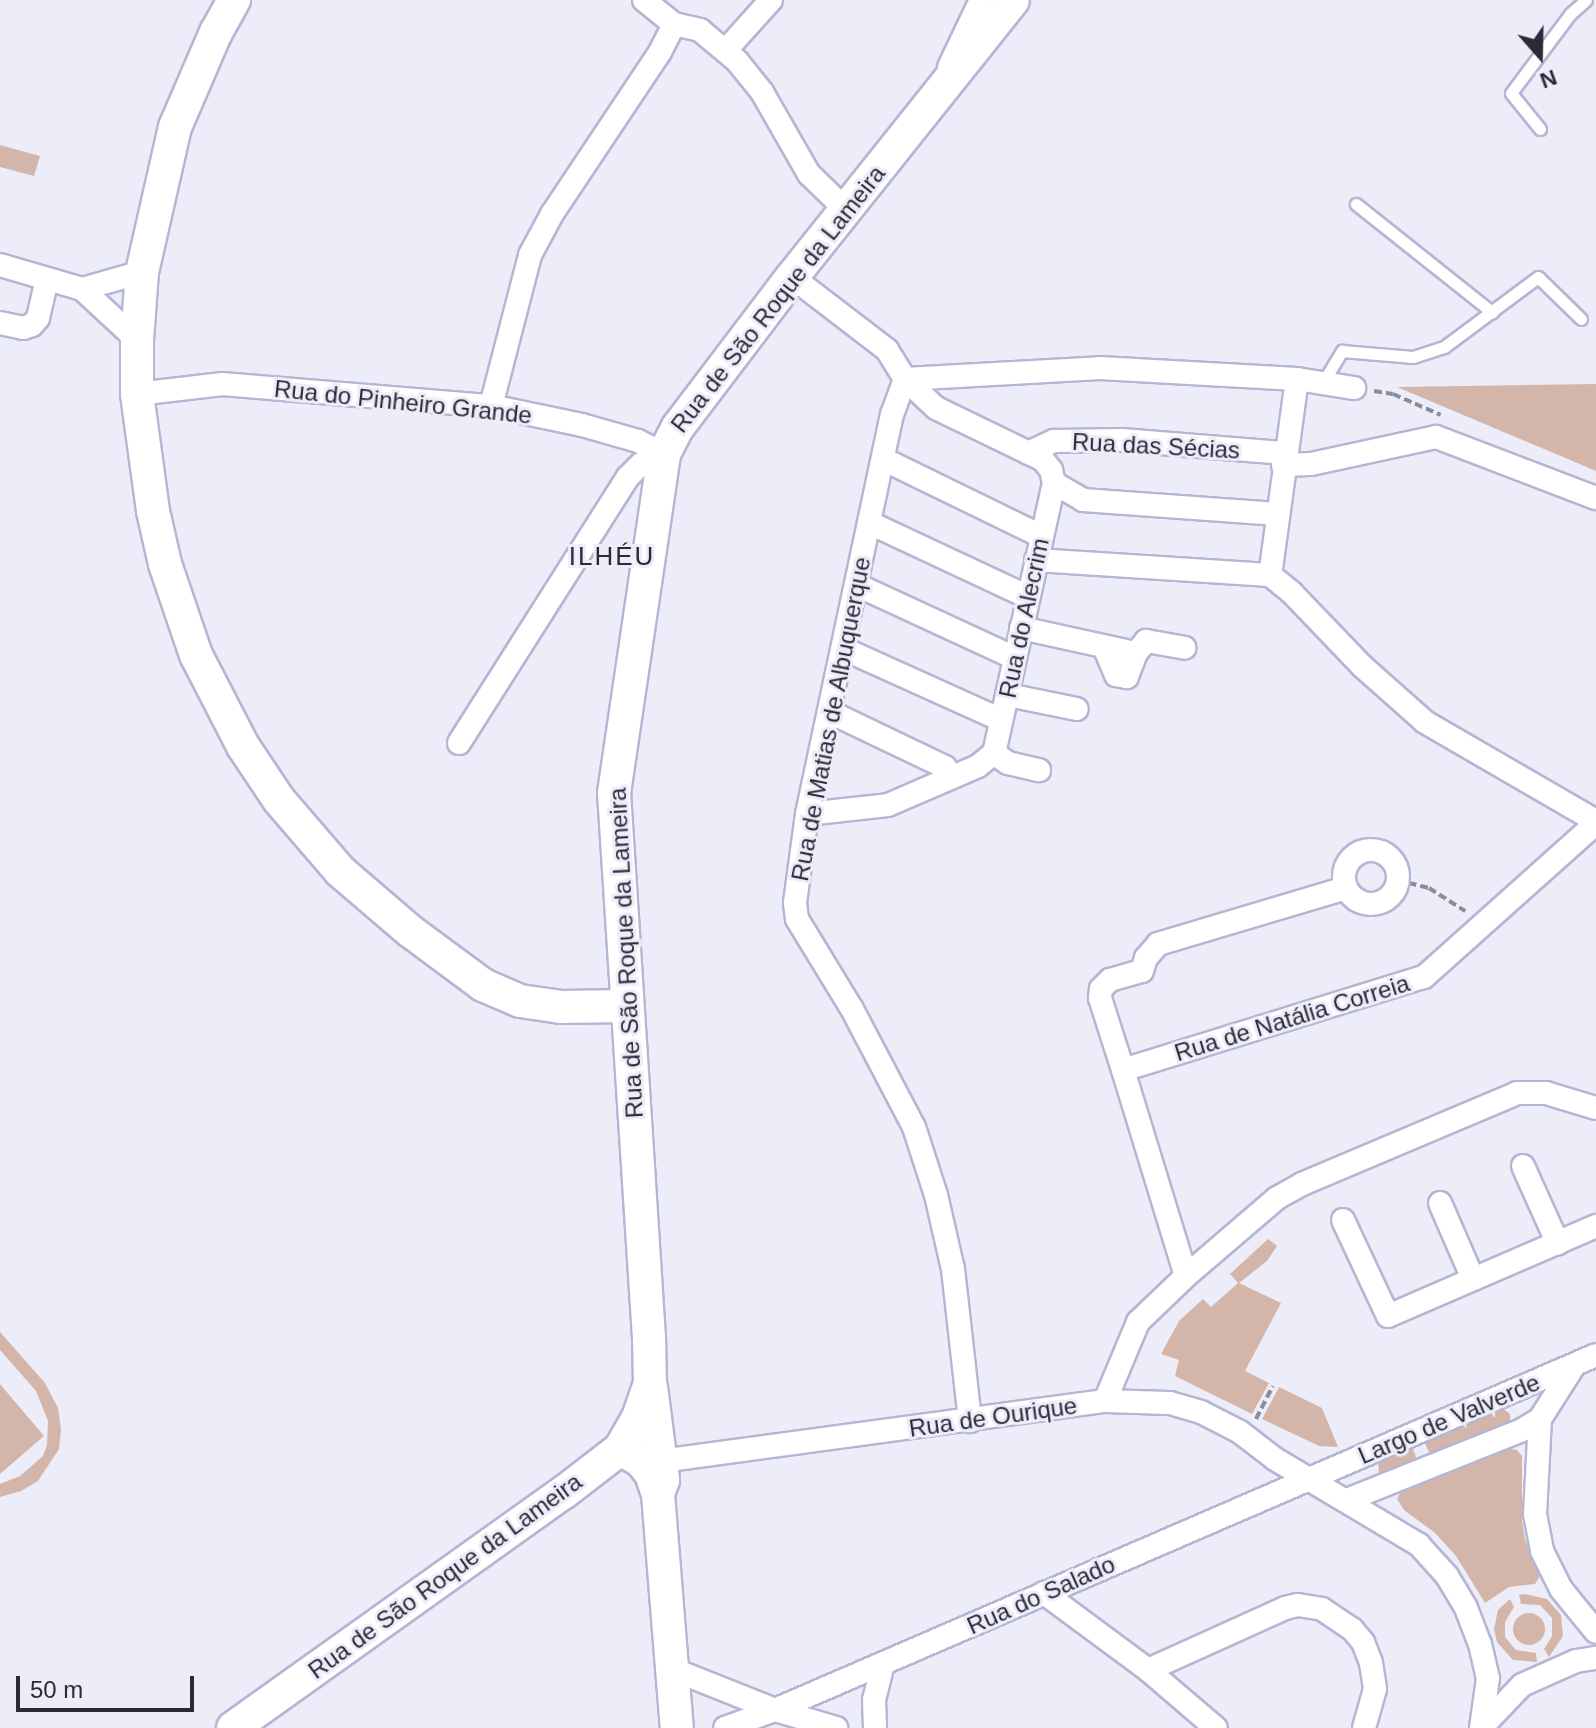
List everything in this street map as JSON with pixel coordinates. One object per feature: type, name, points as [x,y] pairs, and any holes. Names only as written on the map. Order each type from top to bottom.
[{"type":"main road","points":[[234,0],[216,32],[175,127],[142,272],[137,340],[137,394],[153,511],[169,577],[196,655],[243,746],[279,800],[340,871],[410,931],[483,985],[520,1001],[561,1007],[626,1006]]},
{"type":"main road","name":"Rua de São Roque da Lameira","points":[[233,1728],[620,1449],[638,1418],[650,1384],[614,793],[664,454],[678,427],[792,277],[1013,0]]},
{"type":"main road","points":[[650,1384],[663,1480],[658,1494]]},
{"type":"main road","points":[[620,1449],[641,1461],[651,1474],[658,1494],[677,1728]]},
{"type":"street","points":[[644,0],[674,24],[700,30],[726,50],[762,92],[809,174],[845,209]]},
{"type":"street","points":[[726,50],[771,0]]},
{"type":"street","points":[[947,85],[950,61],[981,0]]},
{"type":"street","points":[[491,406],[530,255],[552,214],[660,52],[674,24]]},
{"type":"street","points":[[0,265],[82,289],[137,340]]},
{"type":"street","points":[[82,289],[142,272]]},
{"type":"street","points":[[792,277],[887,350],[905,379],[936,408],[1043,460],[1051,470],[1054,483],[1083,500],[1277,514]]},
{"type":"street","points":[[0,323],[23,328],[32,325],[38,318],[47,279]]},
{"type":"street","points":[[905,379],[1100,368],[1297,379],[1354,388]]},
{"type":"street","name":"Rua de Matias de Albuquerque","points":[[905,379],[892,414],[807,814],[795,903],[797,919],[852,1009],[914,1127],[936,1195],[953,1269],[970,1421]]},
{"type":"street","points":[[1270,575],[1297,379]]},
{"type":"street","name":"Rua do Pinheiro Grande","points":[[137,394],[222,384],[491,406],[582,425],[638,441],[664,454]]},
{"type":"street","name":"Rua das Sécias","points":[[1028,453],[1054,441],[1122,440],[1311,464],[1436,437],[1596,498]]},
{"type":"street","points":[[459,743],[628,477],[641,464],[664,454]]},
{"type":"street","points":[[883,459],[1041,536]]},
{"type":"street","name":"Rua do Alecrim","points":[[994,753],[1054,483]]},
{"type":"street","points":[[870,523],[1028,597]]},
{"type":"street","points":[[1036,560],[1270,575],[1425,722],[1596,822]]},
{"type":"street","points":[[857,585],[1015,658]]},
{"type":"street","points":[[1021,628],[1105,649],[1116,675],[1127,677],[1136,653],[1146,641],[1184,648]]},
{"type":"street","points":[[844,649],[1001,720]]},
{"type":"street","points":[[1008,695],[1077,709]]},
{"type":"street","points":[[830,712],[945,767],[952,777]]},
{"type":"street","points":[[807,814],[888,805],[978,766],[994,753],[1008,763],[1039,770]]},
{"type":"street","name":"Rua de Natália Correia","points":[[1123,1070],[1424,977],[1596,822]]},
{"type":"street","points":[[1370,850],[1393,861],[1397,880],[1391,894],[1376,903],[1358,901],[1346,888],[1348,863],[1353,856],[1370,850]]},
{"type":"street","points":[[1186,1276],[1100,998],[1101,989],[1110,980],[1142,971],[1146,958],[1158,944],[1346,888]]},
{"type":"street","points":[[1105,1401],[1138,1322],[1277,1198],[1302,1184],[1517,1093],[1546,1093],[1596,1108]]},
{"type":"street","points":[[1523,1166],[1558,1244]]},
{"type":"street","points":[[1440,1203],[1473,1279]]},
{"type":"street","points":[[1343,1220],[1388,1316],[1596,1226]]},
{"type":"street","points":[[1574,1366],[1596,1355]]},
{"type":"street","name":"Largo de Valverde","points":[[1347,1500],[1522,1430],[1540,1419],[1574,1366]]},
{"type":"street","name":"Largo de Valverde","points":[[1307,1479],[1574,1366]]},
{"type":"street","name":"Rua de Ourique","points":[[661,1461],[1105,1401],[1170,1403],[1201,1412],[1240,1432],[1307,1479]]},
{"type":"street","name":"Largo de Valverde","points":[[1540,1419],[1535,1514],[1542,1551],[1561,1589],[1596,1632]]},
{"type":"street","name":"Largo de Valverde","points":[[1307,1479],[1419,1545],[1447,1576],[1466,1608],[1480,1644],[1488,1678],[1482,1728]]},
{"type":"street","name":"Rua do Salado","points":[[725,1728],[883,1665],[1307,1479]]},
{"type":"street","points":[[1044,1593],[1148,1670],[1216,1728]]},
{"type":"street","points":[[1148,1670],[1285,1608],[1298,1605],[1322,1609],[1335,1616],[1363,1642],[1371,1663],[1375,1689],[1364,1728]]},
{"type":"street","name":"Largo de Valverde","points":[[1482,1728],[1522,1685],[1576,1661],[1596,1658]]},
{"type":"street","points":[[875,1728],[874,1700],[883,1665]]},
{"type":"street","points":[[672,1669],[775,1710],[836,1728]]},
{"type":"lane","points":[[1540,129],[1511,93],[1570,14],[1586,0]]},
{"type":"lane","points":[[1356,204],[1492,312]]},
{"type":"lane","points":[[1322,384],[1342,351],[1413,357],[1444,347],[1538,277],[1581,319]]},
{"type":"path","points":[[1354,388],[1393,394],[1440,414],[1466,448]]},
{"type":"path","points":[[1397,880],[1429,888],[1483,925]]},
{"type":"path","points":[[1255,1421],[1273,1386]]},
{"type":"shaded area","points":[[0,145],[40,156],[34,176],[0,167]]},
{"type":"shaded area","points":[[1596,384],[1596,471],[1397,387]]},
{"type":"shaded area","points":[[1268,1239],[1277,1246],[1267,1261],[1239,1283],[1281,1303],[1245,1371],[1269,1383],[1252,1414],[1175,1376],[1179,1360],[1161,1354],[1179,1321],[1203,1299],[1211,1307],[1238,1283],[1230,1274]]},
{"type":"shaded area","points":[[0,1332],[45,1383],[58,1408],[61,1429],[59,1449],[38,1481],[21,1491],[0,1497],[0,1484],[20,1476],[43,1456],[47,1445],[48,1421],[36,1391],[0,1350]]},
{"type":"shaded area","points":[[0,1384],[44,1436],[0,1474]]},
{"type":"shaded area","points":[[1279,1387],[1322,1408],[1338,1447],[1319,1446],[1262,1419]]},
{"type":"shaded area","points":[[1501,1407],[1510,1414],[1510,1426],[1432,1460],[1423,1438]]},
{"type":"shaded area","points":[[1411,1444],[1419,1465],[1383,1477],[1379,1475],[1378,1459]]},
{"type":"shaded area","points":[[1506,1448],[1517,1450],[1522,1456],[1522,1520],[1525,1539],[1540,1576],[1535,1584],[1509,1587],[1485,1603],[1456,1556],[1435,1533],[1404,1510],[1397,1499],[1402,1490]]},
{"type":"shaded area","points":[[1519,1595],[1547,1599],[1561,1615],[1563,1636],[1549,1657],[1544,1649],[1552,1636],[1552,1618],[1540,1605],[1521,1604]]},
{"type":"shaded area","points":[[1510,1599],[1514,1607],[1505,1622],[1505,1637],[1516,1650],[1536,1653],[1537,1662],[1513,1660],[1497,1642],[1494,1629],[1498,1610]]},
{"type":"shaded area","points":[[1529,1613],[1540,1618],[1545,1629],[1540,1640],[1529,1645],[1518,1640],[1513,1629],[1518,1618]]},
{"type":"district","name":"ILHÉU","points":[[612,557]]}]
